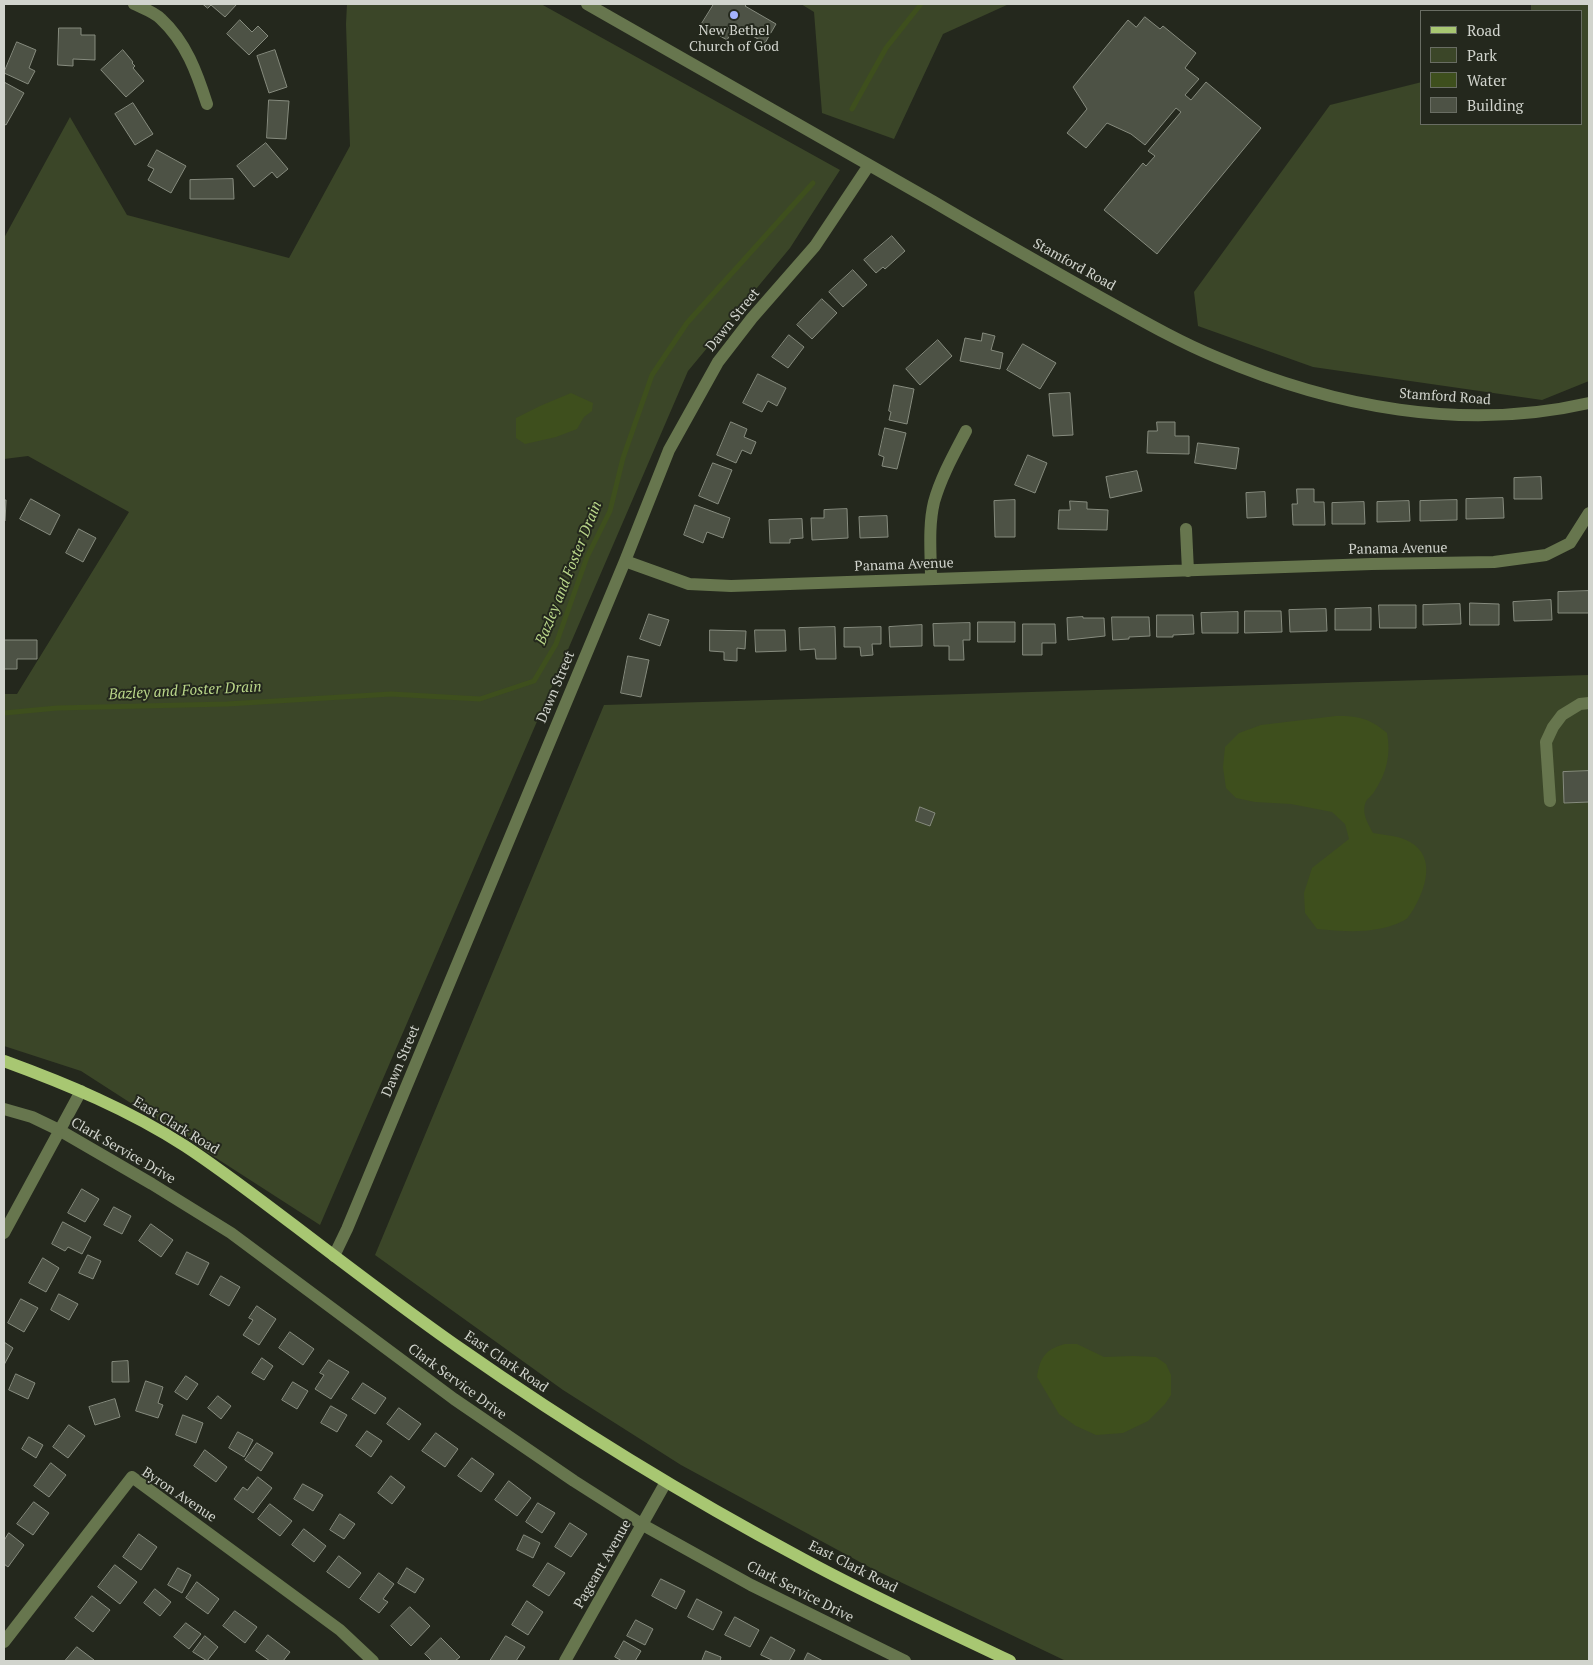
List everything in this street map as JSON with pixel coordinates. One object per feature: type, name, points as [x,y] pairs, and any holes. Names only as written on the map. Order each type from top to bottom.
[{"type":"main road","name":"East Clark Road","points":[[4,1061],[81,1092],[132,1116],[184,1146],[249,1190],[397,1304],[469,1355],[572,1424],[666,1482],[804,1560],[1010,1661]]},
{"type":"street","points":[[134,4],[160,18],[181,41],[197,74],[207,104]]},
{"type":"street","name":"Stamford Road","points":[[587,4],[1148,324],[1213,356],[1299,388],[1390,408],[1442,415],[1488,417],[1531,414],[1589,406]]},
{"type":"street","name":"Dawn Street","points":[[334,1256],[347,1229],[625,561],[669,450],[718,362],[752,318],[815,246],[869,165]]},
{"type":"street","points":[[931,579],[931,525],[934,502],[948,464],[966,431]]},
{"type":"street","name":"Panama Avenue","points":[[625,561],[689,584],[730,586],[1494,562],[1546,555],[1570,543],[1589,514]]},
{"type":"street","points":[[1186,529],[1188,571]]},
{"type":"street","points":[[1550,801],[1546,742],[1553,727],[1562,716],[1580,704],[1589,703]]},
{"type":"street","points":[[4,1232],[81,1092]]},
{"type":"street","name":"Clark Service Drive","points":[[4,1109],[32,1118],[59,1130],[231,1233],[454,1399],[574,1481],[643,1525],[751,1585],[905,1661]]},
{"type":"street","name":"Byron Avenue","points":[[4,1642],[132,1477],[340,1630],[373,1661]]},
{"type":"street","name":"Pageant Avenue","points":[[565,1661],[666,1482]]},
{"type":"green space","points":[[347,4],[541,4],[840,170],[790,248],[688,371],[320,1225],[81,1071],[4,1046],[4,694],[17,694],[129,512],[28,456],[4,459],[4,238],[70,117],[127,215],[289,258],[350,146]]},
{"type":"green space","points":[[801,4],[1009,4],[943,34],[894,139],[822,113],[814,12]]},
{"type":"green space","points":[[1531,4],[1589,4],[1589,381],[1542,400],[1313,367],[1198,326],[1194,292],[1330,105],[1420,82],[1420,125],[1583,125],[1583,10],[1531,10]]},
{"type":"green space","points":[[1589,675],[1589,1661],[1066,1661],[871,1568],[681,1465],[563,1390],[375,1255],[604,705]]},
{"type":"water","points":[[571,393],[593,403],[592,411],[584,417],[577,429],[556,437],[525,444],[516,438],[516,418]]},
{"type":"water","points":[[1336,716],[1369,721],[1387,733],[1387,763],[1382,778],[1364,808],[1367,823],[1373,833],[1397,837],[1410,842],[1424,856],[1426,865],[1424,884],[1410,915],[1403,921],[1393,925],[1372,930],[1317,929],[1305,913],[1304,893],[1312,868],[1349,839],[1345,824],[1332,812],[1291,804],[1255,802],[1236,798],[1226,788],[1223,767],[1225,747],[1239,733],[1261,725]]},
{"type":"water","points":[[1065,1344],[1077,1344],[1104,1357],[1156,1357],[1166,1364],[1171,1375],[1171,1395],[1148,1421],[1123,1433],[1096,1435],[1076,1426],[1059,1414],[1037,1377],[1040,1364],[1045,1355],[1053,1348]]},
{"type":"building","points":[[203,4],[237,4],[225,17],[211,5],[208,8]]},
{"type":"building","name":"New Bethel Church of God","points":[[714,4],[747,4],[745,6],[776,24],[765,43],[735,26],[727,40],[701,25]]},
{"type":"building","points":[[1145,17],[1160,29],[1163,26],[1196,53],[1185,68],[1199,79],[1185,95],[1191,100],[1206,82],[1261,128],[1157,254],[1104,210],[1143,163],[1146,166],[1155,156],[1148,151],[1181,112],[1176,108],[1145,145],[1131,134],[1107,123],[1086,148],[1067,133],[1087,109],[1073,87],[1128,20],[1136,27]]},
{"type":"building","points":[[240,20],[252,32],[258,26],[268,36],[249,55],[227,34]]},
{"type":"building","points":[[59,28],[81,28],[81,35],[95,35],[95,60],[73,59],[73,66],[58,65]]},
{"type":"building","points":[[17,42],[36,50],[29,68],[35,71],[28,84],[4,73]]},
{"type":"building","points":[[123,50],[133,62],[135,66],[133,68],[144,81],[126,97],[101,70]]},
{"type":"building","points":[[275,50],[287,87],[269,93],[257,56]]},
{"type":"building","points":[[4,82],[24,93],[6,125],[4,124]]},
{"type":"building","points":[[269,100],[289,101],[286,139],[267,138]]},
{"type":"building","points":[[133,103],[153,134],[135,145],[115,114]]},
{"type":"building","points":[[266,143],[288,169],[277,178],[272,172],[254,187],[237,166]]},
{"type":"building","points":[[157,150],[186,166],[171,193],[148,180],[154,169],[148,166]]},
{"type":"building","points":[[233,179],[234,199],[190,199],[190,180]]},
{"type":"building","points":[[892,236],[905,251],[885,269],[883,267],[876,273],[864,260]]},
{"type":"building","points":[[853,270],[867,285],[843,307],[829,292]]},
{"type":"building","points":[[822,299],[837,313],[812,339],[797,325]]},
{"type":"building","points":[[983,333],[995,336],[991,350],[1003,353],[1000,369],[960,361],[965,338],[981,341]]},
{"type":"building","points":[[789,335],[804,347],[788,368],[772,357]]},
{"type":"building","points":[[938,340],[952,356],[920,385],[906,369]]},
{"type":"building","points":[[1023,344],[1056,363],[1040,389],[1007,370]]},
{"type":"building","points":[[758,374],[786,388],[777,406],[768,401],[762,412],[743,403]]},
{"type":"building","points":[[894,385],[914,389],[907,424],[889,420]]},
{"type":"building","points":[[1070,393],[1073,435],[1053,436],[1049,394]]},
{"type":"building","points":[[731,422],[747,429],[744,437],[756,442],[751,454],[742,450],[736,463],[717,455]]},
{"type":"building","points":[[1157,422],[1175,422],[1175,436],[1189,436],[1189,454],[1147,453],[1148,431],[1157,431]]},
{"type":"building","points":[[885,428],[906,433],[897,469],[882,466],[884,457],[879,455]]},
{"type":"building","points":[[1198,443],[1239,448],[1236,469],[1195,463]]},
{"type":"building","points":[[1028,455],[1047,463],[1035,493],[1015,485]]},
{"type":"building","points":[[713,463],[732,470],[718,504],[699,496]]},
{"type":"building","points":[[1137,471],[1142,491],[1110,498],[1106,477]]},
{"type":"building","points":[[1541,477],[1542,499],[1514,499],[1514,478]]},
{"type":"building","points":[[1297,489],[1314,489],[1314,502],[1324,502],[1325,525],[1293,525],[1292,504],[1297,504]]},
{"type":"building","points":[[1265,492],[1266,517],[1247,518],[1246,493]]},
{"type":"building","points":[[1503,498],[1504,518],[1466,519],[1466,499]]},
{"type":"building","points":[[31,499],[60,515],[50,535],[20,519]]},
{"type":"building","points":[[4,500],[6,500],[5,521],[4,520]]},
{"type":"building","points":[[1015,500],[1015,537],[995,537],[994,501]]},
{"type":"building","points":[[1457,500],[1457,520],[1420,521],[1420,501]]},
{"type":"building","points":[[1070,501],[1087,502],[1087,509],[1108,510],[1107,530],[1058,529],[1059,510],[1070,510]]},
{"type":"building","points":[[1409,501],[1410,521],[1377,522],[1377,502]]},
{"type":"building","points":[[1364,502],[1365,524],[1332,524],[1332,503]]},
{"type":"building","points":[[695,505],[730,518],[723,538],[707,532],[703,543],[684,535]]},
{"type":"building","points":[[847,509],[848,538],[812,540],[811,518],[824,518],[824,510]]},
{"type":"building","points":[[887,516],[888,537],[860,538],[859,517]]},
{"type":"building","points":[[802,519],[803,538],[790,539],[790,543],[770,543],[769,520]]},
{"type":"building","points":[[79,529],[96,538],[83,562],[66,553]]},
{"type":"building","points":[[1589,591],[1589,613],[1558,613],[1558,592]]},
{"type":"building","points":[[1551,600],[1552,620],[1514,621],[1513,602]]},
{"type":"building","points":[[1470,603],[1499,604],[1499,625],[1470,625]]},
{"type":"building","points":[[1460,604],[1461,624],[1423,625],[1423,605]]},
{"type":"building","points":[[1379,605],[1416,605],[1416,628],[1380,628]]},
{"type":"building","points":[[1371,608],[1371,630],[1335,630],[1335,609]]},
{"type":"building","points":[[1326,609],[1327,631],[1290,632],[1289,610]]},
{"type":"building","points":[[1245,611],[1281,611],[1282,632],[1245,633]]},
{"type":"building","points":[[1238,612],[1238,633],[1202,633],[1201,613]]},
{"type":"building","points":[[649,614],[669,620],[660,646],[640,639]]},
{"type":"building","points":[[1157,615],[1193,615],[1194,634],[1157,637]]},
{"type":"building","points":[[1112,617],[1149,617],[1150,636],[1113,640]]},
{"type":"building","points":[[1067,618],[1104,618],[1105,636],[1068,640]]},
{"type":"building","points":[[978,622],[1015,622],[1015,642],[978,642]]},
{"type":"building","points":[[970,623],[970,640],[963,640],[964,660],[949,660],[949,646],[934,646],[933,624]]},
{"type":"building","points":[[1023,624],[1055,624],[1056,643],[1042,643],[1042,655],[1023,655]]},
{"type":"building","points":[[922,625],[922,646],[890,647],[889,627]]},
{"type":"building","points":[[835,627],[836,659],[816,659],[815,649],[800,650],[799,628]]},
{"type":"building","points":[[881,627],[881,644],[872,644],[873,655],[861,656],[860,647],[844,647],[844,628]]},
{"type":"building","points":[[710,630],[746,631],[745,649],[737,648],[737,661],[724,660],[724,652],[710,651]]},
{"type":"building","points":[[755,630],[785,630],[786,651],[756,652]]},
{"type":"building","points":[[4,640],[37,640],[37,659],[17,659],[17,669],[4,669]]},
{"type":"building","points":[[628,656],[649,660],[641,697],[621,693]]},
{"type":"building","points":[[1589,771],[1589,802],[1564,803],[1563,772]]},
{"type":"building","points":[[920,807],[935,813],[930,826],[916,821]]},
{"type":"building","points":[[82,1189],[99,1199],[85,1222],[68,1213]]},
{"type":"building","points":[[114,1207],[131,1216],[122,1234],[104,1225]]},
{"type":"building","points":[[63,1222],[91,1237],[82,1254],[68,1247],[65,1251],[52,1244]]},
{"type":"building","points":[[151,1224],[173,1240],[161,1257],[139,1241]]},
{"type":"building","points":[[187,1252],[209,1263],[198,1285],[176,1274]]},
{"type":"building","points":[[88,1255],[101,1261],[93,1279],[79,1273]]},
{"type":"building","points":[[43,1258],[59,1268],[46,1292],[29,1283]]},
{"type":"building","points":[[221,1276],[240,1287],[229,1306],[210,1295]]},
{"type":"building","points":[[59,1294],[78,1304],[69,1320],[51,1310]]},
{"type":"building","points":[[21,1299],[38,1308],[24,1332],[8,1323]]},
{"type":"building","points":[[257,1306],[276,1319],[259,1345],[243,1335],[253,1320],[249,1318]]},
{"type":"building","points":[[290,1332],[314,1349],[303,1365],[279,1348]]},
{"type":"building","points":[[4,1342],[13,1348],[4,1365]]},
{"type":"building","points":[[262,1358],[273,1366],[264,1380],[252,1373]]},
{"type":"building","points":[[329,1360],[349,1372],[331,1399],[315,1389],[324,1375],[320,1373]]},
{"type":"building","points":[[128,1361],[129,1382],[112,1382],[112,1362]]},
{"type":"building","points":[[16,1374],[35,1383],[28,1399],[9,1390]]},
{"type":"building","points":[[186,1376],[198,1384],[187,1400],[175,1392]]},
{"type":"building","points":[[146,1381],[163,1387],[158,1403],[163,1405],[158,1418],[136,1411]]},
{"type":"building","points":[[293,1382],[308,1391],[297,1409],[282,1400]]},
{"type":"building","points":[[363,1383],[386,1398],[375,1414],[352,1399]]},
{"type":"building","points":[[218,1396],[231,1406],[221,1419],[208,1408]]},
{"type":"building","points":[[115,1399],[120,1417],[95,1425],[89,1407]]},
{"type":"building","points":[[331,1406],[347,1415],[337,1432],[321,1423]]},
{"type":"building","points":[[399,1408],[421,1424],[409,1440],[387,1424]]},
{"type":"building","points":[[183,1415],[203,1423],[196,1443],[176,1435]]},
{"type":"building","points":[[69,1425],[85,1436],[68,1458],[53,1447]]},
{"type":"building","points":[[367,1431],[382,1441],[371,1457],[356,1446]]},
{"type":"building","points":[[238,1432],[253,1440],[244,1457],[229,1448]]},
{"type":"building","points":[[436,1433],[458,1449],[445,1467],[422,1451]]},
{"type":"building","points":[[29,1437],[43,1445],[36,1458],[22,1449]]},
{"type":"building","points":[[257,1443],[273,1453],[261,1471],[245,1460]]},
{"type":"building","points":[[205,1450],[227,1467],[216,1482],[194,1466]]},
{"type":"building","points":[[472,1458],[494,1474],[481,1492],[458,1476]]},
{"type":"building","points":[[51,1463],[66,1475],[49,1497],[34,1486]]},
{"type":"building","points":[[391,1476],[405,1487],[392,1504],[378,1493]]},
{"type":"building","points":[[258,1477],[272,1488],[253,1513],[234,1499],[243,1487],[247,1490]]},
{"type":"building","points":[[509,1481],[531,1498],[517,1516],[495,1500]]},
{"type":"building","points":[[303,1484],[323,1495],[313,1511],[294,1499]]},
{"type":"building","points":[[34,1502],[49,1513],[33,1535],[17,1524]]},
{"type":"building","points":[[538,1503],[555,1513],[542,1533],[526,1522]]},
{"type":"building","points":[[270,1504],[292,1521],[280,1536],[258,1519]]},
{"type":"building","points":[[340,1514],[355,1524],[344,1539],[330,1530]]},
{"type":"building","points":[[570,1523],[587,1534],[571,1557],[555,1547]]},
{"type":"building","points":[[304,1529],[326,1546],[314,1562],[292,1545]]},
{"type":"building","points":[[9,1533],[24,1545],[8,1567],[4,1564],[4,1541]]},
{"type":"building","points":[[139,1534],[157,1547],[141,1570],[123,1557]]},
{"type":"building","points":[[524,1535],[540,1543],[533,1558],[517,1550]]},
{"type":"building","points":[[339,1556],[361,1573],[349,1588],[327,1572]]},
{"type":"building","points":[[548,1563],[565,1573],[549,1596],[533,1586]]},
{"type":"building","points":[[115,1565],[137,1582],[120,1604],[98,1587]]},
{"type":"building","points":[[178,1568],[191,1575],[182,1593],[168,1585]]},
{"type":"building","points":[[407,1568],[424,1579],[415,1593],[398,1583]]},
{"type":"building","points":[[379,1573],[394,1584],[383,1599],[388,1602],[379,1613],[360,1599]]},
{"type":"building","points":[[661,1579],[685,1591],[676,1609],[652,1596]]},
{"type":"building","points":[[197,1582],[219,1599],[208,1614],[186,1598]]},
{"type":"building","points":[[155,1589],[171,1602],[160,1616],[144,1603]]},
{"type":"building","points":[[92,1596],[110,1610],[93,1632],[75,1618]]},
{"type":"building","points":[[697,1599],[722,1612],[713,1630],[688,1617]]},
{"type":"building","points":[[527,1601],[543,1612],[528,1635],[512,1625]]},
{"type":"building","points":[[410,1607],[430,1626],[411,1646],[391,1626]]},
{"type":"building","points":[[235,1611],[257,1627],[245,1643],[223,1626]]},
{"type":"building","points":[[735,1617],[759,1630],[750,1647],[725,1635]]},
{"type":"building","points":[[636,1620],[653,1629],[645,1645],[627,1636]]},
{"type":"building","points":[[186,1623],[201,1634],[189,1649],[174,1637]]},
{"type":"building","points":[[268,1635],[290,1652],[283,1661],[270,1661],[256,1651]]},
{"type":"building","points":[[205,1636],[218,1647],[207,1661],[193,1652]]},
{"type":"building","points":[[506,1636],[525,1647],[516,1661],[490,1661]]},
{"type":"building","points":[[771,1637],[795,1650],[789,1661],[774,1661],[761,1655]]},
{"type":"building","points":[[441,1638],[460,1657],[455,1661],[432,1661],[425,1654]]},
{"type":"building","points":[[624,1641],[641,1651],[635,1661],[622,1661],[615,1657]]},
{"type":"building","points":[[77,1647],[94,1660],[65,1661]]},
{"type":"building","points":[[706,1651],[721,1657],[720,1661],[702,1661]]},
{"type":"building","points":[[808,1653],[823,1661],[804,1661]]},
{"type":"waterway","name":"Bazley and Foster Drain","points":[[852,109],[886,48],[921,4]]},
{"type":"waterway","name":"Bazley and Foster Drain","points":[[4,713],[57,708],[227,704],[391,694],[480,699],[534,681],[556,644],[587,557],[610,511],[623,458],[652,375],[687,323],[813,183]]},
{"type":"place","name":"New Bethel Church of God","points":[[734,15]]}]
